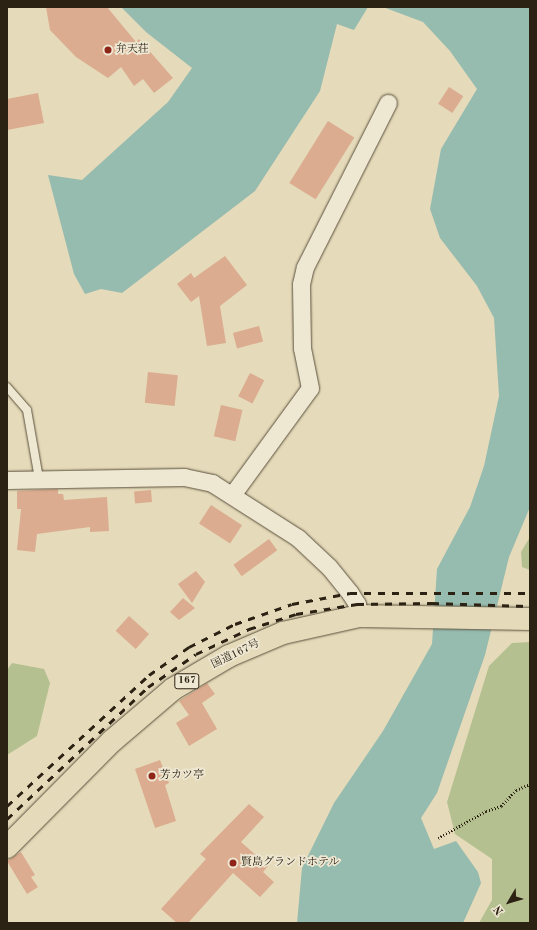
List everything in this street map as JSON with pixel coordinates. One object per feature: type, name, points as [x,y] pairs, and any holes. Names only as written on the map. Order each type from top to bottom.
[{"type":"highway","name":"国道167号","points":[[7,846],[112,741],[173,690],[229,656],[283,633],[359,616],[525,618]]},
{"type":"street","points":[[232,495],[310,388],[302,348],[301,284],[305,267],[388,103]]},
{"type":"street","points":[[7,480],[184,477],[212,482],[298,538],[329,567],[357,604],[359,616]]},
{"type":"lane","points":[[7,387],[27,410],[38,479]]},
{"type":"path","points":[[438,838],[486,811],[501,806],[516,790],[530,784]]},
{"type":"green space","points":[[530,537],[530,570],[522,567],[521,552]]},
{"type":"green space","points":[[530,642],[530,923],[479,923],[492,900],[492,859],[455,834],[447,802],[489,666],[512,643]]},
{"type":"green space","points":[[12,663],[44,669],[50,683],[37,736],[7,755],[7,670]]},
{"type":"water","points":[[121,7],[368,7],[354,30],[337,24],[320,91],[255,191],[122,293],[101,289],[85,294],[74,274],[48,175],[82,180],[168,102],[192,68],[146,32]]},
{"type":"water","points":[[383,7],[530,7],[530,507],[509,557],[485,655],[437,793],[421,818],[434,849],[456,841],[478,872],[481,883],[463,923],[297,923],[302,868],[334,803],[383,731],[432,644],[437,569],[470,507],[484,466],[499,396],[494,318],[477,286],[440,238],[430,209],[441,149],[477,89],[450,51],[423,22]]},
{"type":"building","name":"弁天荘","points":[[46,7],[107,7],[136,42],[139,39],[173,78],[154,93],[143,79],[134,86],[121,67],[108,78],[76,57],[50,30]]},
{"type":"building","points":[[449,87],[463,96],[452,113],[438,104]]},
{"type":"building","points":[[38,93],[44,123],[7,130],[7,99]]},
{"type":"building","points":[[328,121],[354,137],[316,199],[289,183]]},
{"type":"building","points":[[225,256],[247,285],[220,306],[226,343],[207,346],[199,296],[191,302],[177,284],[191,273],[194,278]]},
{"type":"building","points":[[259,326],[263,341],[237,348],[233,333]]},
{"type":"building","points":[[148,372],[178,375],[175,406],[145,403]]},
{"type":"building","points":[[250,373],[264,380],[252,403],[238,396]]},
{"type":"building","points":[[221,405],[242,410],[235,441],[214,436]]},
{"type":"building","points":[[58,489],[58,494],[63,494],[64,500],[107,497],[109,531],[90,532],[90,527],[37,534],[35,552],[17,550],[21,509],[17,509],[17,491]]},
{"type":"building","points":[[151,490],[152,502],[135,503],[134,491]]},
{"type":"building","points":[[211,505],[242,525],[230,544],[199,523]]},
{"type":"building","points":[[269,539],[277,550],[242,576],[233,565]]},
{"type":"building","points":[[196,571],[205,582],[192,603],[178,584]]},
{"type":"building","points":[[183,598],[195,608],[179,620],[170,612]]},
{"type":"building","points":[[129,616],[149,634],[136,649],[116,631]]},
{"type":"building","points":[[207,683],[215,694],[202,703],[217,729],[189,746],[176,723],[189,715],[179,701]]},
{"type":"building","points":[[160,760],[169,783],[165,785],[176,821],[155,828],[135,769]]},
{"type":"building","name":"賢島グランドホテル","points":[[249,804],[264,817],[241,842],[268,866],[263,872],[274,882],[260,897],[233,873],[188,923],[177,923],[161,909],[206,859],[200,854]]},
{"type":"building","points":[[21,852],[35,875],[31,877],[38,887],[27,894],[7,861]]},
{"type":"railway","points":[[7,806],[149,675],[189,647],[235,624],[292,604],[350,593],[530,593]]},
{"type":"railway","points":[[7,819],[148,687],[196,654],[249,629],[296,614],[357,604],[432,603],[530,606]]},
{"type":"place","name":"弁天荘","points":[[108,50]]},
{"type":"place","name":"芳カツ亭","points":[[152,776]]},
{"type":"place","name":"賢島グランドホテル","points":[[233,863]]}]
